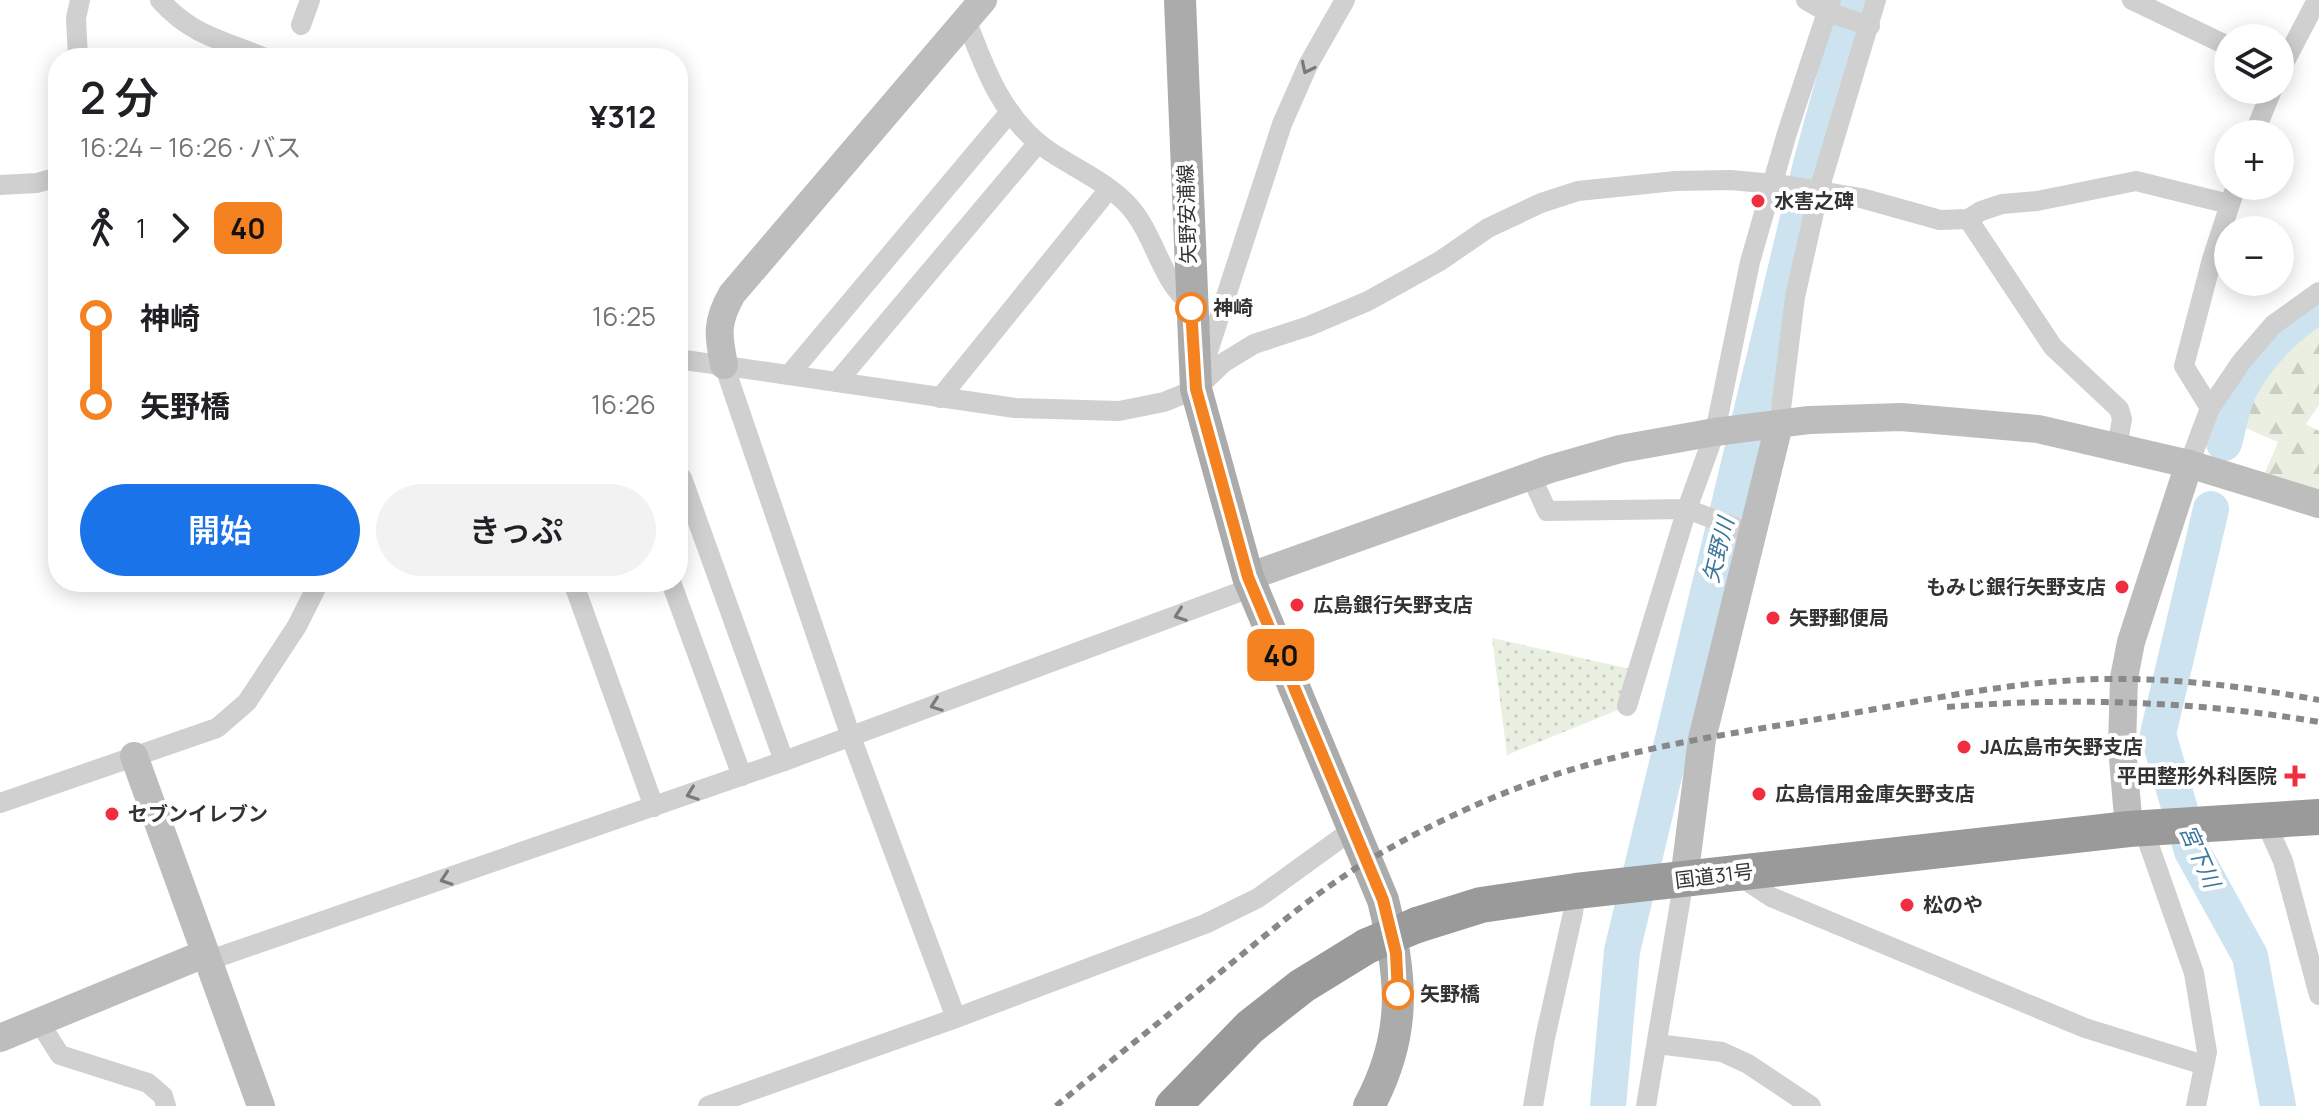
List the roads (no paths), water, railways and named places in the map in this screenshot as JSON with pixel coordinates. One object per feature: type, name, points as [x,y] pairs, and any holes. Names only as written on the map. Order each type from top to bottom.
[{"type":"highway","name":"国道31号","points":[[1173,1106],[1250,1027],[1302,986],[1367,946],[1417,925],[1481,905],[1584,890],[2143,828],[2319,817]]},
{"type":"main road","name":"矢野安浦線","points":[[1180,0],[1190,303],[1196,389],[1250,582],[1383,900],[1396,953],[1398,1003],[1394,1047],[1369,1106]]},
{"type":"street","points":[[78,48],[76,18],[80,0]]},
{"type":"street","points":[[160,0],[192,29],[240,48]]},
{"type":"street","points":[[301,25],[310,0]]},
{"type":"street","points":[[1196,389],[1282,124],[1308,65],[1345,0]]},
{"type":"street","points":[[1806,0],[1866,25]]},
{"type":"street","points":[[1646,1106],[1657,1044],[1677,880],[1702,739],[1775,426],[1815,189],[1876,0]]},
{"type":"street","points":[[2132,0],[2214,39]]},
{"type":"street","points":[[2294,44],[2317,0]]},
{"type":"street","points":[[974,10],[992,84],[1010,112],[1038,143],[1109,189],[1130,207],[1147,229],[1171,281],[1190,303]]},
{"type":"street","points":[[956,1018],[851,737],[724,365],[718,334],[722,312],[732,294],[974,10]]},
{"type":"street","points":[[1627,706],[1687,509],[1719,431],[1750,262],[1778,184],[1787,133],[1833,10]]},
{"type":"street","points":[[789,375],[1010,112]]},
{"type":"street","points":[[837,382],[1038,143]]},
{"type":"street","points":[[0,185],[48,180]]},
{"type":"street","points":[[688,360],[1015,408],[1119,411],[1164,402],[1196,389],[1223,363],[1254,344],[1309,326],[1375,298],[1440,261],[1488,228],[1541,203],[1578,191],[1675,181],[1731,180],[1815,189],[1898,206],[1940,220],[1968,219],[2002,204],[2037,201],[2136,181],[2214,192]]},
{"type":"street","points":[[940,398],[1109,189]]},
{"type":"street","points":[[2210,408],[2184,366],[2231,200]]},
{"type":"street","points":[[1968,219],[2053,347],[2119,409],[2122,419],[2117,447]]},
{"type":"street","points":[[2196,1106],[2207,1052],[2194,973],[2143,828],[2122,747],[2124,678],[2131,642],[2210,408],[2256,342],[2291,309],[2319,292]]},
{"type":"street","points":[[0,1038],[206,957],[654,807],[851,737],[1531,476],[1620,449],[1719,431],[1809,420],[1901,417],[2038,429],[2189,464],[2319,504]]},
{"type":"street","points":[[1531,476],[1547,511],[1687,509],[1752,534]]},
{"type":"street","points":[[688,495],[784,761]]},
{"type":"street","points":[[0,803],[209,732],[247,702],[289,639],[314,592]]},
{"type":"street","points":[[577,592],[654,807]]},
{"type":"street","points":[[675,592],[742,776]]},
{"type":"street","points":[[134,756],[261,1106]]},
{"type":"street","points":[[2264,819],[2283,861],[2319,995]]},
{"type":"street","points":[[708,1106],[956,1018],[1205,924],[1258,898],[1352,830]]},
{"type":"street","points":[[1734,873],[1771,897],[2085,1028],[2204,1065]]},
{"type":"street","points":[[1533,1106],[1573,913],[1584,890]]},
{"type":"street","points":[[39,1022],[60,1055],[148,1083],[163,1096],[166,1106]]},
{"type":"street","points":[[1657,1044],[1722,1052],[1748,1064],[1807,1104]]},
{"type":"waterway","name":"矢野川","points":[[1608,1106],[1622,951],[1811,164],[1856,0]]},
{"type":"waterway","name":"宮下川","points":[[2224,443],[2235,401],[2247,375],[2275,341],[2319,305]]},
{"type":"waterway","name":"宮下川","points":[[2211,509],[2158,734],[2192,851],[2250,956],[2278,1106]]},
{"type":"railway","points":[[1056,1106],[1286,919],[1347,874],[1413,835],[1462,811],[1562,773],[1616,757],[1705,738],[1975,691],[2051,682],[2089,679],[2175,681],[2247,688],[2319,700]]},
{"type":"railway","points":[[1947,707],[2040,702],[2133,703],[2226,709],[2319,722]]},
{"type":"place","name":"水害之碑","points":[[1758,201]]},
{"type":"place","name":"神崎","points":[[1191,308]]},
{"type":"place","name":"もみじ銀行矢野支店","points":[[2122,587]]},
{"type":"place","name":"広島銀行矢野支店","points":[[1297,605]]},
{"type":"place","name":"矢野郵便局","points":[[1773,618]]},
{"type":"place","name":"JA広島市矢野支店","points":[[1964,747]]},
{"type":"place","name":"平田整形外科医院","points":[[2295,776]]},
{"type":"place","name":"広島信用金庫矢野支店","points":[[1759,794]]},
{"type":"place","name":"セブンイレブン","points":[[112,814]]},
{"type":"place","name":"松のや","points":[[1907,905]]},
{"type":"place","name":"矢野橋","points":[[1398,994]]}]
